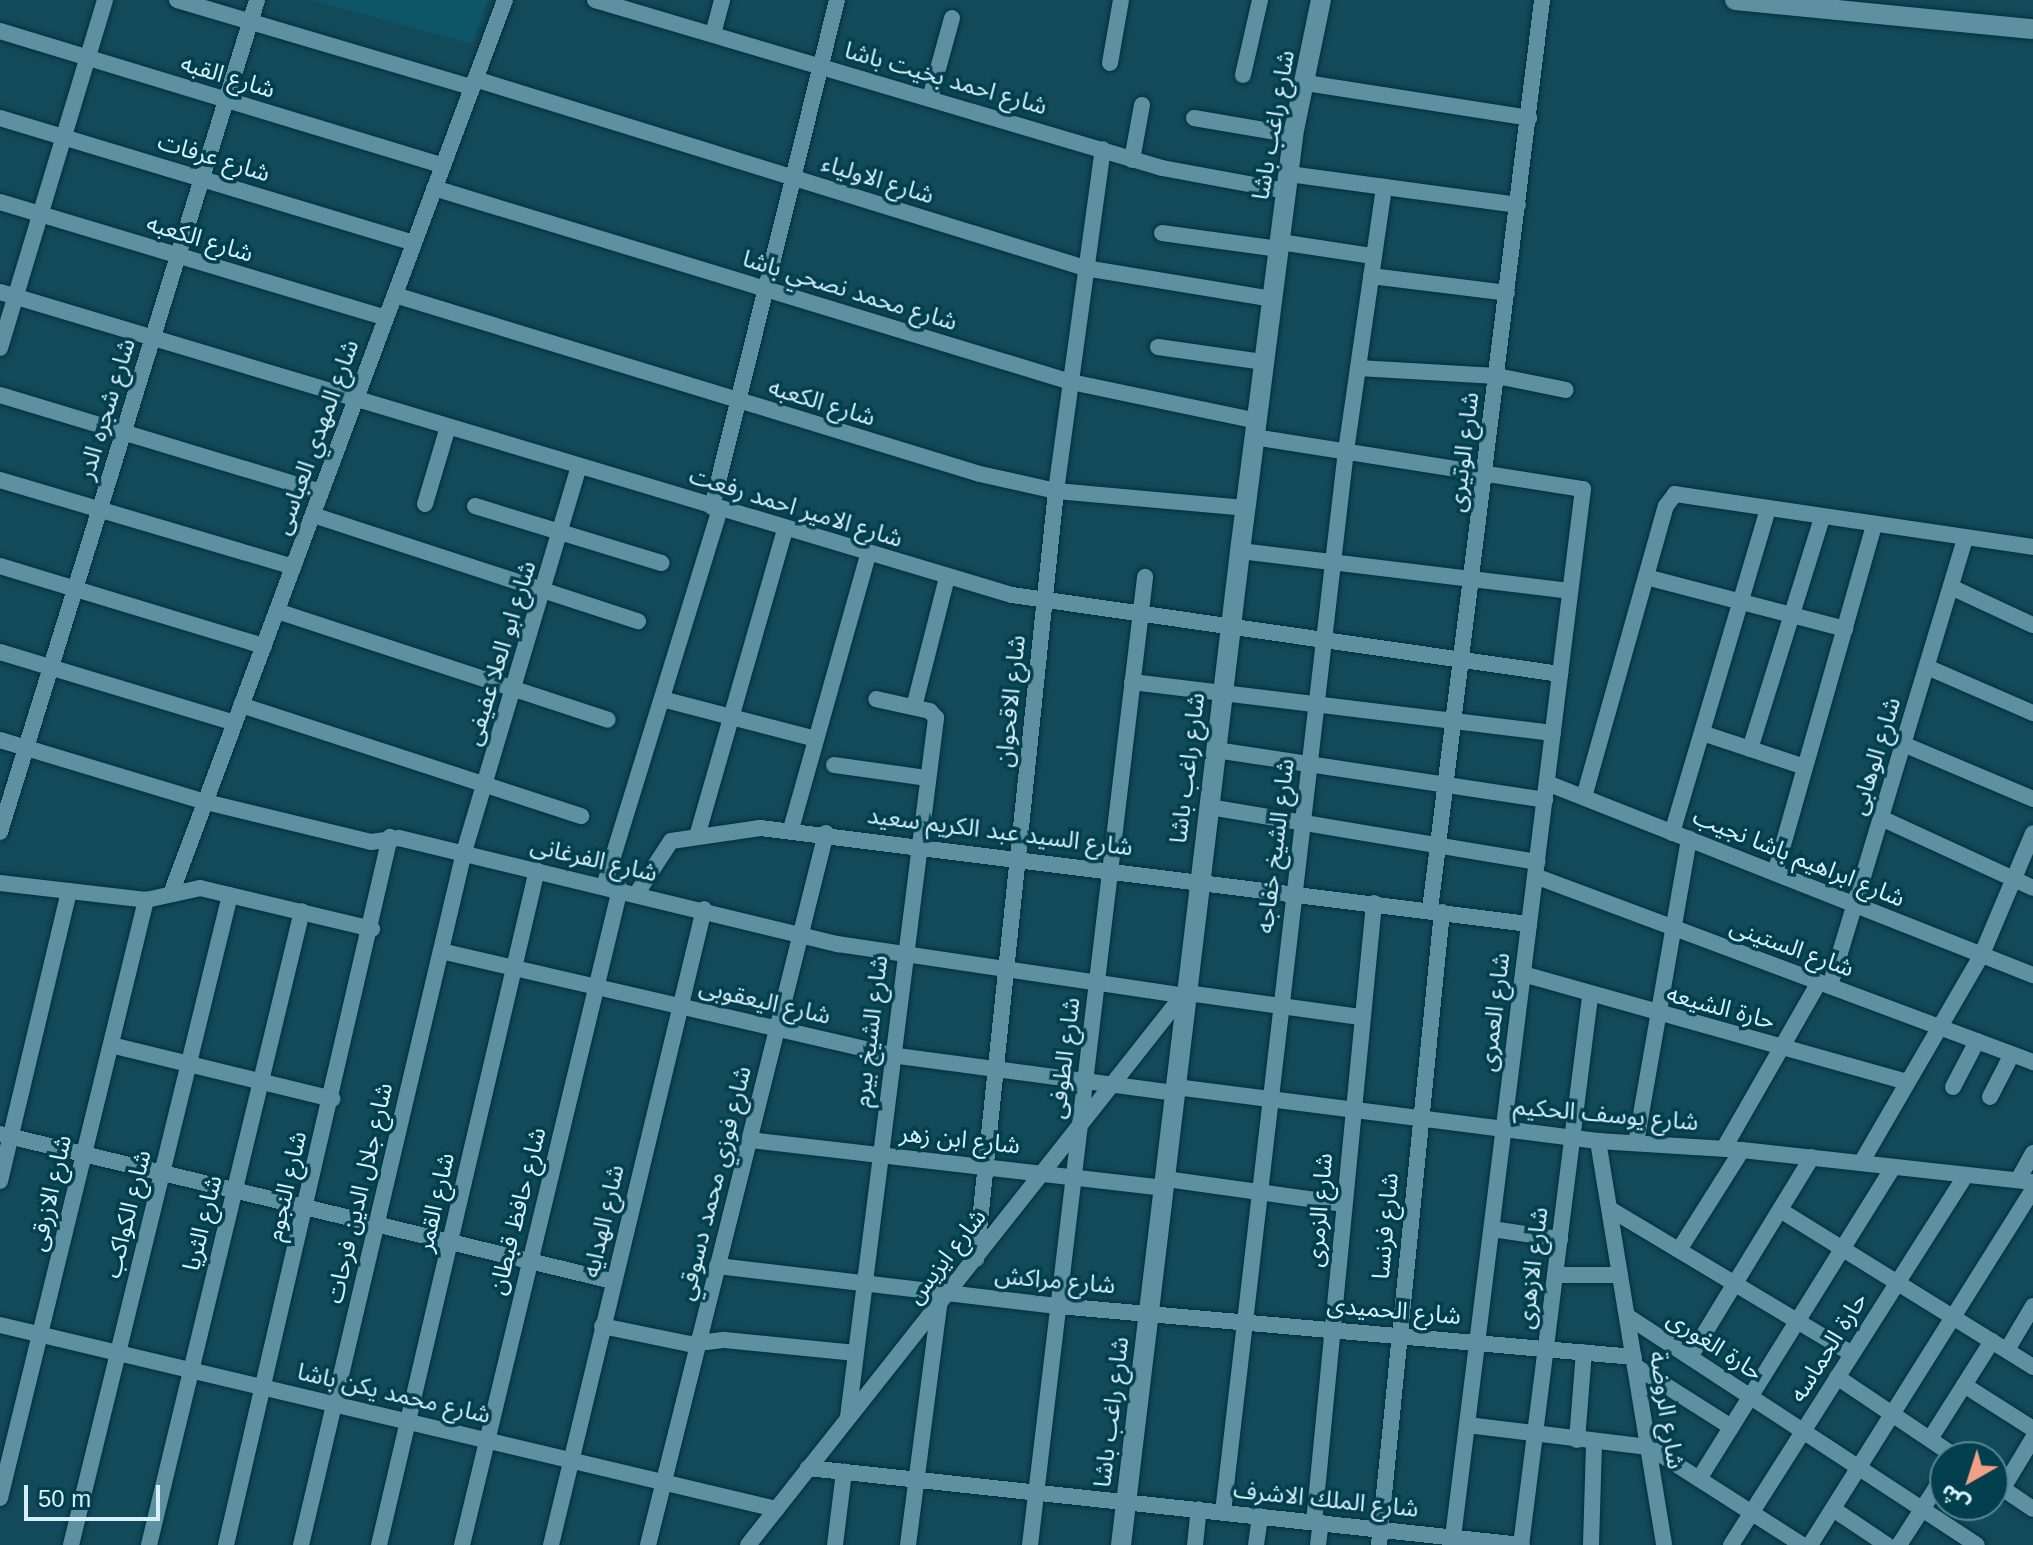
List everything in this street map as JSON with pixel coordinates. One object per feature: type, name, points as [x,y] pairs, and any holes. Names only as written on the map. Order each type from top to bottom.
[{"type":"street","points":[[0,348],[8,295],[41,215],[105,0]]},
{"type":"street","name":"شارع الاولياء","points":[[177,0],[792,177],[1085,268],[1273,299]]},
{"type":"street","name":"شارع شجره الدر","points":[[0,832],[257,0]]},
{"type":"street","name":"شارع المهدي العباسى","points":[[172,891],[505,0]]},
{"type":"street","name":"شارع احمد بخيت باشا","points":[[595,0],[1132,160],[1287,182],[1384,187],[1518,205]]},
{"type":"street","points":[[713,34],[722,0]]},
{"type":"street","name":"شارع حافظ قبطان","points":[[462,1545],[596,986],[612,887],[716,508],[738,401],[837,0]]},
{"type":"street","points":[[1110,63],[1121,0]]},
{"type":"street","points":[[1243,75],[1260,0]]},
{"type":"street","name":"شارع راغب باشا","points":[[1121,1545],[1185,995],[1293,135],[1321,0]]},
{"type":"street","name":"شارع الوتيرى","points":[[1436,911],[1438,845],[1542,0]]},
{"type":"street","points":[[1735,0],[1854,7],[2033,29]]},
{"type":"street","points":[[930,98],[952,18]]},
{"type":"street","name":"شارع القبه","points":[[0,31],[443,166]]},
{"type":"street","points":[[1306,83],[1529,118]]},
{"type":"street","points":[[1132,160],[1142,105]]},
{"type":"street","name":"شارع عرفات","points":[[0,118],[414,243]]},
{"type":"street","points":[[1194,118],[1293,135]]},
{"type":"street","name":"شارع الاقحوان","points":[[976,1259],[1043,602],[1103,149]]},
{"type":"street","name":"شارع الشيخ خفاجه","points":[[1223,1512],[1346,451],[1384,187]]},
{"type":"street","name":"شارع محمد نصحي باشا","points":[[434,188],[1071,382],[1346,451],[1580,487]]},
{"type":"street","name":"شارع الكعبه","points":[[0,202],[386,318]]},
{"type":"street","points":[[1162,233],[1373,256]]},
{"type":"street","points":[[1371,276],[1507,293]]},
{"type":"street","name":"شارع الامير احمد رفعت","points":[[8,295],[868,555],[1043,602],[1560,674]]},
{"type":"street","name":"شارع الكعبه","points":[[395,295],[967,471],[1056,491],[1245,508]]},
{"type":"street","points":[[1158,347],[1264,362]]},
{"type":"street","points":[[1358,368],[1497,376],[1566,390]]},
{"type":"street","points":[[0,395],[321,492]]},
{"type":"street","points":[[425,504],[448,427]]},
{"type":"street","name":"شارع ابو العلا عفيفى","points":[[464,852],[579,467]]},
{"type":"street","points":[[0,480],[293,567]]},
{"type":"street","name":"شارع العمرى","points":[[1452,1541],[1545,800],[1580,487]]},
{"type":"street","points":[[1584,797],[1666,506],[1675,494],[1965,540],[2033,547]]},
{"type":"street","points":[[475,506],[661,563]]},
{"type":"street","points":[[1672,833],[1768,509]]},
{"type":"street","points":[[313,515],[638,621]]},
{"type":"street","points":[[1750,749],[1822,518]]},
{"type":"street","points":[[1775,873],[1874,526]]},
{"type":"street","points":[[698,833],[785,529]]},
{"type":"street","name":"شارع الوهابى","points":[[1724,1148],[1781,1048],[1824,984],[1854,905],[1965,540]]},
{"type":"street","points":[[1240,551],[1570,591]]},
{"type":"street","points":[[791,829],[868,555]]},
{"type":"street","points":[[0,566],[264,646]]},
{"type":"street","name":"شارع الطوفى","points":[[1030,1545],[1145,577]]},
{"type":"street","points":[[1646,577],[1845,629]]},
{"type":"street","points":[[876,699],[914,707],[947,578]]},
{"type":"street","points":[[1951,587],[2033,625]]},
{"type":"street","points":[[277,611],[514,692],[608,720]]},
{"type":"street","points":[[0,652],[235,723]]},
{"type":"street","points":[[1927,667],[2033,713]]},
{"type":"street","points":[[1132,682],[1223,690],[1553,733]]},
{"type":"street","points":[[662,699],[816,739]]},
{"type":"street","points":[[241,705],[581,816]]},
{"type":"street","name":"شارع الشيخ بيرم","points":[[848,1417],[890,1055],[936,716],[914,707]]},
{"type":"street","points":[[1702,733],[1805,767]]},
{"type":"street","name":"شارع الفرغانى","points":[[0,740],[206,802],[371,842],[390,837],[464,852],[903,956],[1361,1017]]},
{"type":"street","points":[[1903,744],[2033,799]]},
{"type":"street","points":[[1216,750],[1545,800]]},
{"type":"street","points":[[834,765],[927,778]]},
{"type":"street","name":"شارع ابراهيم باشا نجيب","points":[[1547,783],[2033,975]]},
{"type":"street","name":"شارع الستينى","points":[[1209,807],[1438,845],[1536,869],[1672,931],[2033,1062]]},
{"type":"street","points":[[1881,818],[2033,888]]},
{"type":"street","name":"شارع السيد عبد الكريم سعيد","points":[[637,893],[660,851],[698,833],[791,829],[1200,878],[1529,924]]},
{"type":"street","name":"شارع فوزي محمد دسوقي","points":[[648,1545],[826,833]]},
{"type":"street","points":[[1861,1163],[1982,954],[2033,833]]},
{"type":"street","name":"شارع النجوم","points":[[226,1545],[372,929],[390,837]]},
{"type":"street","points":[[1636,1143],[1689,839]]},
{"type":"street","name":"شارع جلال الدين فرحات","points":[[301,1545],[464,852]]},
{"type":"street","name":"شارع القمر","points":[[379,1545],[537,870]]},
{"type":"street","points":[[0,883],[146,900],[190,887],[372,929]]},
{"type":"street","points":[[0,1181],[5,1135],[69,891]]},
{"type":"street","name":"شارع الكواكب","points":[[71,1545],[230,895]]},
{"type":"street","name":"شارع الازرقى","points":[[0,1498],[146,900]]},
{"type":"street","name":"شارع الزمرى","points":[[1318,1545],[1317,1522],[1332,1329],[1374,903]]},
{"type":"street","name":"شارع الهدايه","points":[[551,1545],[678,1005],[704,909]]},
{"type":"street","name":"شارع الثريا","points":[[149,1545],[302,911]]},
{"type":"street","name":"شارع فرنسا","points":[[1380,1537],[1436,911]]},
{"type":"street","name":"شارع اليعقوبى","points":[[441,951],[890,1055],[1111,1086],[1176,1090]]},
{"type":"street","name":"حارة الشيعه","points":[[1523,974],[1590,997],[1907,1082]]},
{"type":"street","name":"شارع ايزيس","points":[[748,1545],[976,1259],[1040,1172],[1185,995]]},
{"type":"street","name":"شارع الازهرى","points":[[1522,1545],[1590,997]]},
{"type":"street","points":[[1953,1087],[1977,1041]]},
{"type":"street","points":[[111,1045],[332,1099]]},
{"type":"street","points":[[1990,1097],[2012,1054]]},
{"type":"street","name":"شارع يوسف الحكيم","points":[[1176,1090],[1598,1141],[1724,1148],[2025,1181]]},
{"type":"street","points":[[5,1135],[613,1281]]},
{"type":"street","name":"شارع ابن زهر","points":[[750,1140],[1074,1176],[1259,1192],[1343,1204]]},
{"type":"street","name":"شارع الروضة","points":[[1598,1141],[1665,1545]]},
{"type":"street","points":[[1679,1250],[1742,1150]]},
{"type":"street","points":[[2025,1181],[2033,1153]]},
{"type":"street","points":[[1690,1357],[1812,1157]]},
{"type":"street","points":[[1699,1479],[1893,1167]]},
{"type":"street","name":"حارة الحماسه","points":[[1731,1545],[1966,1175]]},
{"type":"street","points":[[1810,1545],[2028,1208],[2033,1189]]},
{"type":"street","points":[[1610,1209],[1852,1354]]},
{"type":"street","points":[[1780,1210],[2033,1367]]},
{"type":"street","points":[[1492,1229],[1560,1239]]},
{"type":"street","name":"شارع مراكش","points":[[717,1266],[864,1284],[943,1299],[1150,1311]]},
{"type":"street","points":[[1555,1275],[1620,1275]]},
{"type":"street","points":[[908,1545],[943,1299]]},
{"type":"street","points":[[2007,1350],[2033,1308]]},
{"type":"street","name":"شارع الحميدى","points":[[1150,1311],[1584,1352],[1634,1362]]},
{"type":"street","name":"حارة الغورى","points":[[1627,1316],[1977,1545]]},
{"type":"street","name":"شارع محمد يكن باشا","points":[[0,1325],[776,1509]]},
{"type":"street","points":[[602,1326],[698,1344],[725,1340],[855,1353]]},
{"type":"street","points":[[1930,1439],[1992,1341]]},
{"type":"street","points":[[1584,1352],[1591,1545]]},
{"type":"street","points":[[1634,1362],[1731,1427]]},
{"type":"street","points":[[1837,1377],[1933,1441]]},
{"type":"street","points":[[1964,1385],[2033,1429]]},
{"type":"street","points":[[1467,1425],[1649,1447],[1802,1545]]},
{"type":"street","points":[[2009,1470],[2033,1438]]},
{"type":"street","name":"شارع الملك الاشرف","points":[[808,1468],[1317,1522],[1380,1537],[1522,1545]]},
{"type":"street","points":[[835,1545],[844,1472]]},
{"type":"street","points":[[2009,1493],[2033,1509]]},
{"type":"street","points":[[1899,1545],[1929,1498]]},
{"type":"street","points":[[1195,1545],[1199,1509]]},
{"type":"street","points":[[1833,1509],[1887,1545]]},
{"type":"street","points":[[1256,1545],[1260,1516]]},
{"type":"shaded area","points":[[311,0],[488,0],[472,44]]}]
